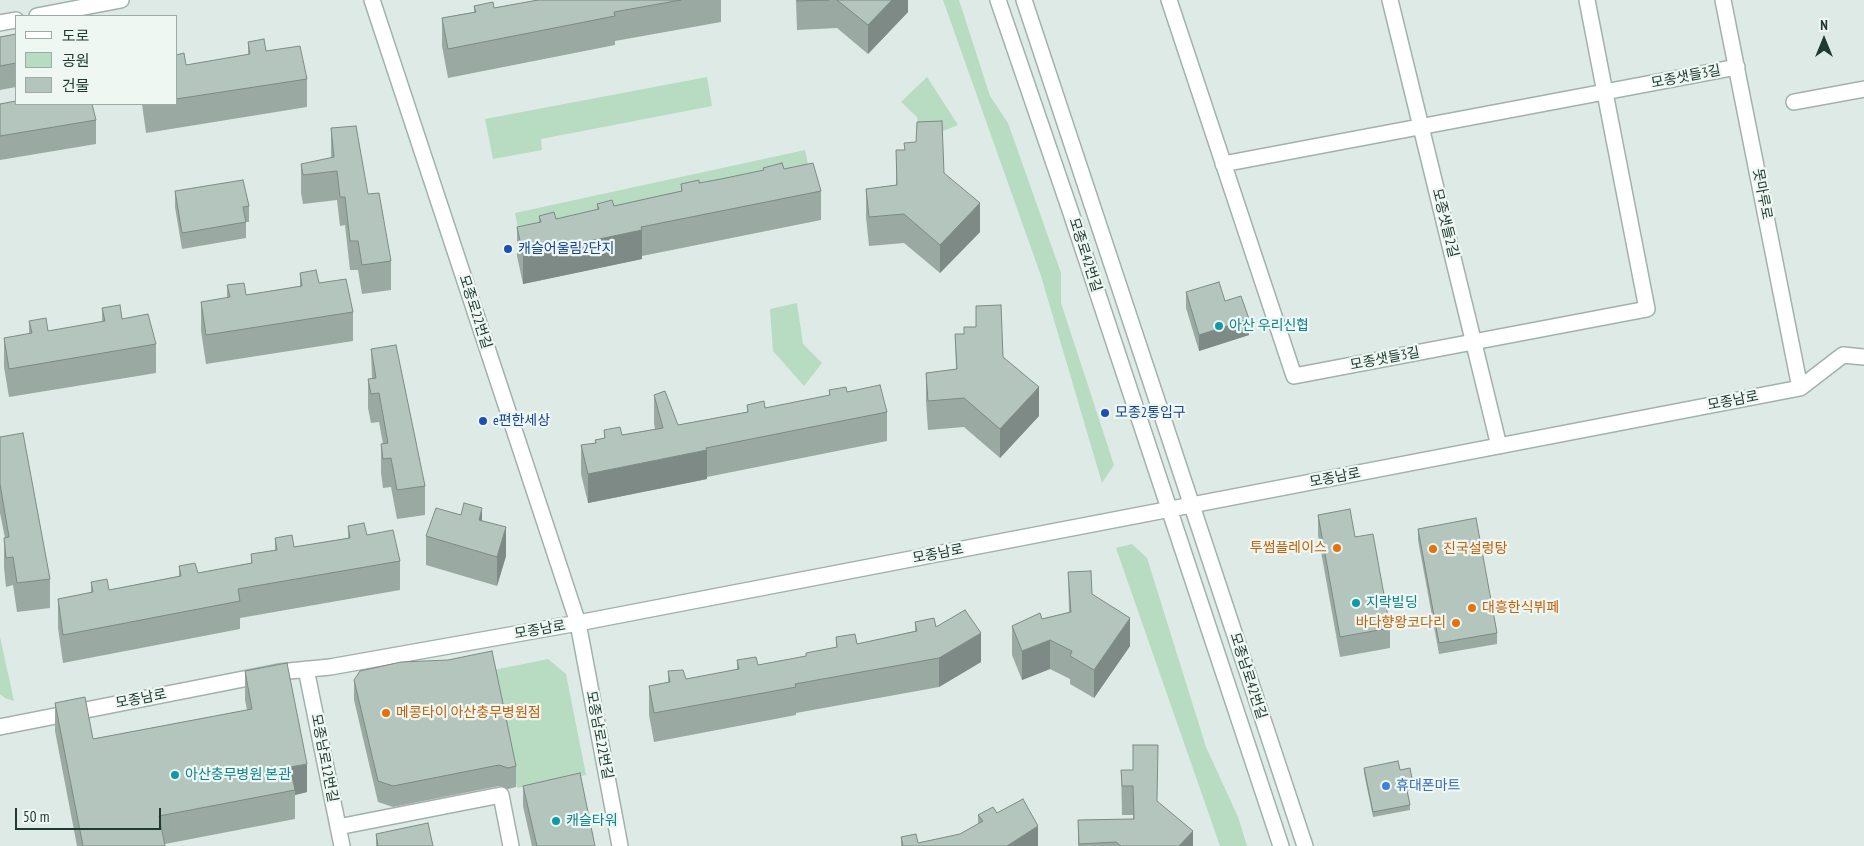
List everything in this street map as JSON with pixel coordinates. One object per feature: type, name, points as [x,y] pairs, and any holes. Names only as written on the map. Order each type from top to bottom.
[{"type":"street","points":[[42,15],[121,0]]},
{"type":"street","name":"모종로22번길","points":[[372,0],[578,624]]},
{"type":"street","name":"모종로42번길","points":[[998,0],[1169,510]]},
{"type":"street","name":"모종로42번길","points":[[1024,0],[1191,506]]},
{"type":"street","name":"모종샛들3길","points":[[1169,0],[1294,376],[1647,309],[1587,0]]},
{"type":"street","name":"모종샛들2길","points":[[1390,0],[1499,446]]},
{"type":"street","name":"못마루로","points":[[1723,0],[1800,388]]},
{"type":"street","points":[[0,24],[15,20]]},
{"type":"street","name":"모종샛들3길","points":[[1605,92],[1737,67]]},
{"type":"street","points":[[1794,102],[1864,89]]},
{"type":"street","points":[[1224,164],[1605,92]]},
{"type":"street","name":"모종남로","points":[[0,727],[279,672],[330,667],[578,624],[1800,388],[1843,355],[1864,357]]},
{"type":"street","name":"모종남로42번길","points":[[1191,506],[1305,846]]},
{"type":"street","name":"모종남로42번길","points":[[1169,510],[1281,846]]},
{"type":"street","name":"모종남로22번길","points":[[578,624],[620,846]]},
{"type":"street","name":"모종남로12번길","points":[[306,669],[342,846]]},
{"type":"street","points":[[338,828],[501,795],[511,846]]},
{"type":"green space","points":[[943,0],[959,0],[990,96],[1008,123],[1061,273],[1061,303],[1114,465],[1102,483],[1041,276]]},
{"type":"green space","points":[[707,77],[712,106],[541,139],[542,150],[493,159],[485,119]]},
{"type":"green space","points":[[927,77],[958,125],[921,140],[917,117],[901,102]]},
{"type":"green space","points":[[805,150],[810,174],[520,238],[515,213]]},
{"type":"green space","points":[[797,303],[803,344],[822,363],[804,386],[773,351],[770,309]]},
{"type":"green space","points":[[1132,544],[1147,558],[1206,747],[1238,817],[1247,846],[1220,846],[1116,548]]},
{"type":"green space","points":[[0,637],[14,701],[0,694]]},
{"type":"green space","points":[[548,659],[566,674],[586,775],[517,788],[494,670]]},
{"type":"building","points":[[538,0],[681,0],[614,12],[615,16],[448,49],[442,18],[476,12],[474,6],[493,2],[494,8]]},
{"type":"building","points":[[797,0],[829,0],[797,1]]},
{"type":"building","points":[[837,0],[892,0],[868,25]]},
{"type":"building","points":[[15,34],[15,63],[0,66],[0,37]]},
{"type":"building","points":[[264,39],[266,51],[300,46],[307,79],[178,99],[178,54],[184,53],[186,65],[250,54],[248,42]]},
{"type":"building","points":[[15,101],[15,105],[92,105],[96,120],[0,136],[0,104]]},
{"type":"building","points":[[942,121],[944,173],[980,203],[940,245],[904,214],[869,217],[866,189],[897,185],[896,150],[905,150],[904,143],[916,142],[917,122]]},
{"type":"building","points":[[356,126],[368,194],[379,193],[391,261],[362,265],[358,241],[350,241],[345,197],[340,197],[337,171],[303,175],[301,164],[334,157],[331,128]]},
{"type":"building","points":[[782,163],[784,169],[813,163],[821,191],[641,227],[642,230],[523,255],[517,227],[541,222],[539,216],[554,212],[556,219],[599,209],[597,204],[612,200],[614,206],[682,191],[681,184],[699,180],[699,183],[721,179],[764,170],[763,168]]},
{"type":"building","points":[[243,180],[249,206],[243,207],[246,222],[182,233],[175,191]]},
{"type":"building","points":[[316,270],[319,283],[346,279],[353,312],[206,335],[201,302],[230,297],[227,285],[244,283],[246,295],[302,286],[300,273]]},
{"type":"building","points":[[1219,282],[1225,301],[1241,296],[1249,319],[1199,335],[1186,292]]},
{"type":"building","points":[[120,305],[122,319],[148,314],[156,344],[9,369],[4,338],[32,333],[29,321],[46,318],[48,331],[105,321],[102,308]]},
{"type":"building","points":[[1001,305],[1003,357],[1039,387],[1000,429],[964,398],[928,401],[926,373],[957,369],[955,334],[964,334],[964,327],[976,327],[976,306]]},
{"type":"building","points":[[396,345],[425,486],[397,490],[391,458],[383,459],[381,444],[388,443],[379,393],[371,394],[368,379],[376,378],[371,349]]},
{"type":"building","points":[[880,385],[887,412],[588,474],[581,445],[596,443],[595,440],[605,438],[604,430],[620,427],[622,435],[663,428],[654,395],[665,391],[678,425],[748,412],[747,405],[764,401],[765,408],[830,395],[829,390],[846,387],[847,392]]},
{"type":"building","points":[[23,433],[50,579],[17,583],[13,557],[6,558],[4,538],[9,537],[0,484],[0,437]]},
{"type":"building","points":[[464,503],[482,508],[479,520],[506,527],[497,557],[426,536],[436,508],[461,515]]},
{"type":"building","name":"지락빌딩","points":[[1350,509],[1355,537],[1373,534],[1390,628],[1340,637],[1318,515]]},
{"type":"building","points":[[1476,518],[1497,633],[1439,643],[1418,529]]},
{"type":"building","points":[[364,523],[367,535],[393,530],[400,561],[238,589],[240,601],[63,635],[58,599],[93,592],[91,582],[107,579],[109,590],[181,576],[179,566],[195,563],[198,573],[252,563],[251,554],[277,550],[275,538],[292,535],[294,547],[350,538],[348,526]]},
{"type":"building","points":[[1091,571],[1092,594],[1130,618],[1094,670],[1070,656],[1072,651],[1050,640],[1022,651],[1012,626],[1040,613],[1042,619],[1071,612],[1068,572]]},
{"type":"building","points":[[965,610],[981,633],[939,658],[795,684],[796,687],[654,713],[649,686],[670,682],[668,671],[683,670],[686,679],[739,669],[737,660],[756,657],[758,665],[806,656],[806,653],[837,647],[836,637],[855,634],[857,644],[917,631],[915,622],[934,618],[936,627]]},
{"type":"building","points":[[492,651],[516,766],[508,768],[499,765],[393,786],[378,781],[354,680],[360,671],[401,662],[448,660]]},
{"type":"building","name":"아산충무병원 본관","points":[[287,663],[307,764],[290,767],[295,790],[159,816],[165,846],[83,846],[55,703],[85,697],[93,739],[252,709],[245,671]]},
{"type":"building","points":[[1133,745],[1158,745],[1157,801],[1193,831],[1179,846],[1121,846],[1116,842],[1079,844],[1078,820],[1134,819],[1133,786],[1122,786],[1121,770],[1133,770]]},
{"type":"building","points":[[1398,761],[1400,770],[1410,768],[1413,784],[1406,785],[1410,805],[1373,812],[1364,768]]},
{"type":"building","points":[[580,773],[595,846],[537,846],[523,786]]},
{"type":"building","points":[[1023,799],[1038,826],[1007,846],[903,846],[901,837],[916,834],[918,843],[960,834],[983,821],[978,815],[993,807],[997,813]]},
{"type":"building","points":[[428,823],[433,846],[378,846],[376,834]]},
{"type":"place","name":"캐슬어울림2단지","points":[[508,249]]},
{"type":"place","name":"아산 우리신협","points":[[1219,326]]},
{"type":"place","name":"모종2통입구","points":[[1105,413]]},
{"type":"place","name":"e편한세상","points":[[483,421]]},
{"type":"place","name":"투썸플레이스","points":[[1337,548]]},
{"type":"place","name":"진국설렁탕","points":[[1433,549]]},
{"type":"place","name":"지락빌딩","points":[[1356,603]]},
{"type":"place","name":"대흥한식뷔페","points":[[1472,608]]},
{"type":"place","name":"바다향왕코다리","points":[[1456,623]]},
{"type":"place","name":"메콩타이 아산충무병원점","points":[[386,713]]},
{"type":"place","name":"아산충무병원 본관","points":[[175,775]]},
{"type":"place","name":"휴대폰마트","points":[[1386,786]]},
{"type":"place","name":"캐슬타워","points":[[556,821]]}]
